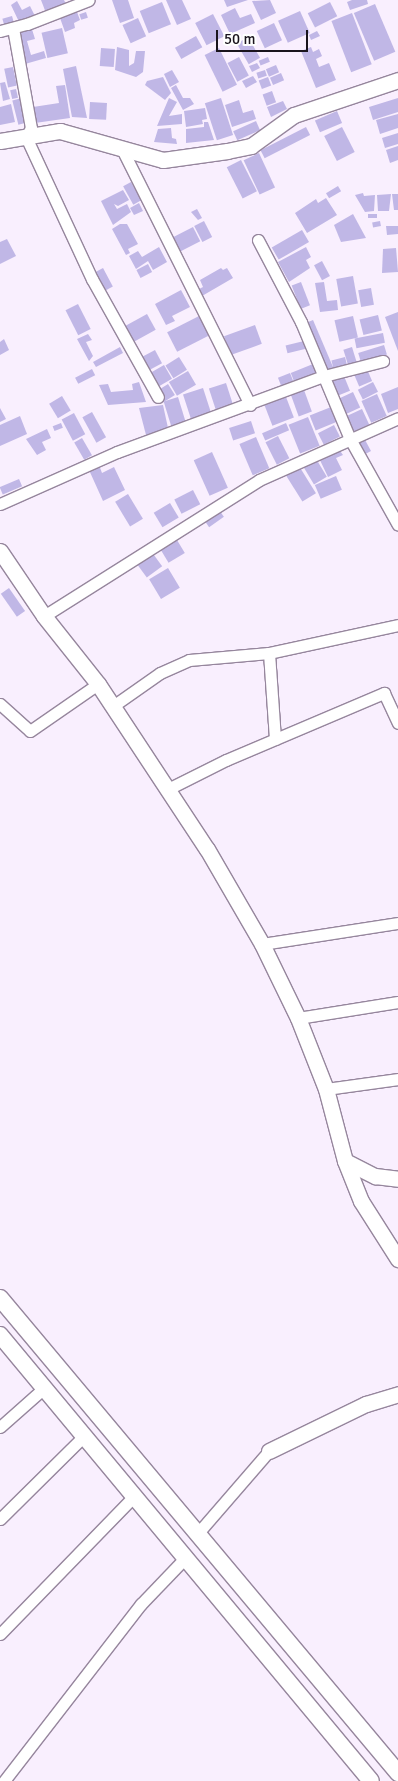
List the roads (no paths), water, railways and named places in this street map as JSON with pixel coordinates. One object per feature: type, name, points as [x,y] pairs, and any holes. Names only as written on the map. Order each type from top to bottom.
[{"type":"main road","points":[[0,1298],[398,1773]]},
{"type":"main road","points":[[0,1335],[371,1781]]},
{"type":"main road","points":[[293,1685],[311,1670]]},
{"type":"main road","points":[[315,1712],[334,1697]]},
{"type":"street","points":[[0,31],[88,0]]},
{"type":"street","points":[[13,28],[31,128],[26,137]]},
{"type":"street","points":[[0,141],[60,132],[163,160],[252,146],[294,115],[398,80]]},
{"type":"street","points":[[26,137],[92,279],[158,397]]},
{"type":"street","points":[[122,148],[250,405]]},
{"type":"street","points":[[258,240],[301,322],[350,439],[398,525]]},
{"type":"street","points":[[0,504],[117,452],[250,405],[324,376],[383,361]]},
{"type":"street","points":[[44,616],[259,480],[398,418]]},
{"type":"street","points":[[0,551],[44,616],[98,684],[208,849],[262,944],[298,1018],[326,1089],[345,1161],[361,1201],[398,1259]]},
{"type":"street","points":[[112,706],[160,673],[189,660],[269,653],[398,625]]},
{"type":"street","points":[[269,653],[276,739]]},
{"type":"street","points":[[0,704],[30,731],[98,684]]},
{"type":"street","points":[[168,789],[276,739],[384,693],[398,723]]},
{"type":"street","points":[[262,944],[398,923]]},
{"type":"street","points":[[298,1018],[398,1002]]},
{"type":"street","points":[[326,1089],[398,1079]]},
{"type":"street","points":[[345,1161],[375,1176],[398,1179]]},
{"type":"street","points":[[0,1427],[44,1388]]},
{"type":"street","points":[[198,1533],[269,1451],[366,1404],[398,1394]]},
{"type":"street","points":[[0,1519],[85,1435]]},
{"type":"street","points":[[0,1634],[135,1495]]},
{"type":"street","points":[[4,1781],[141,1604],[186,1557]]}]
